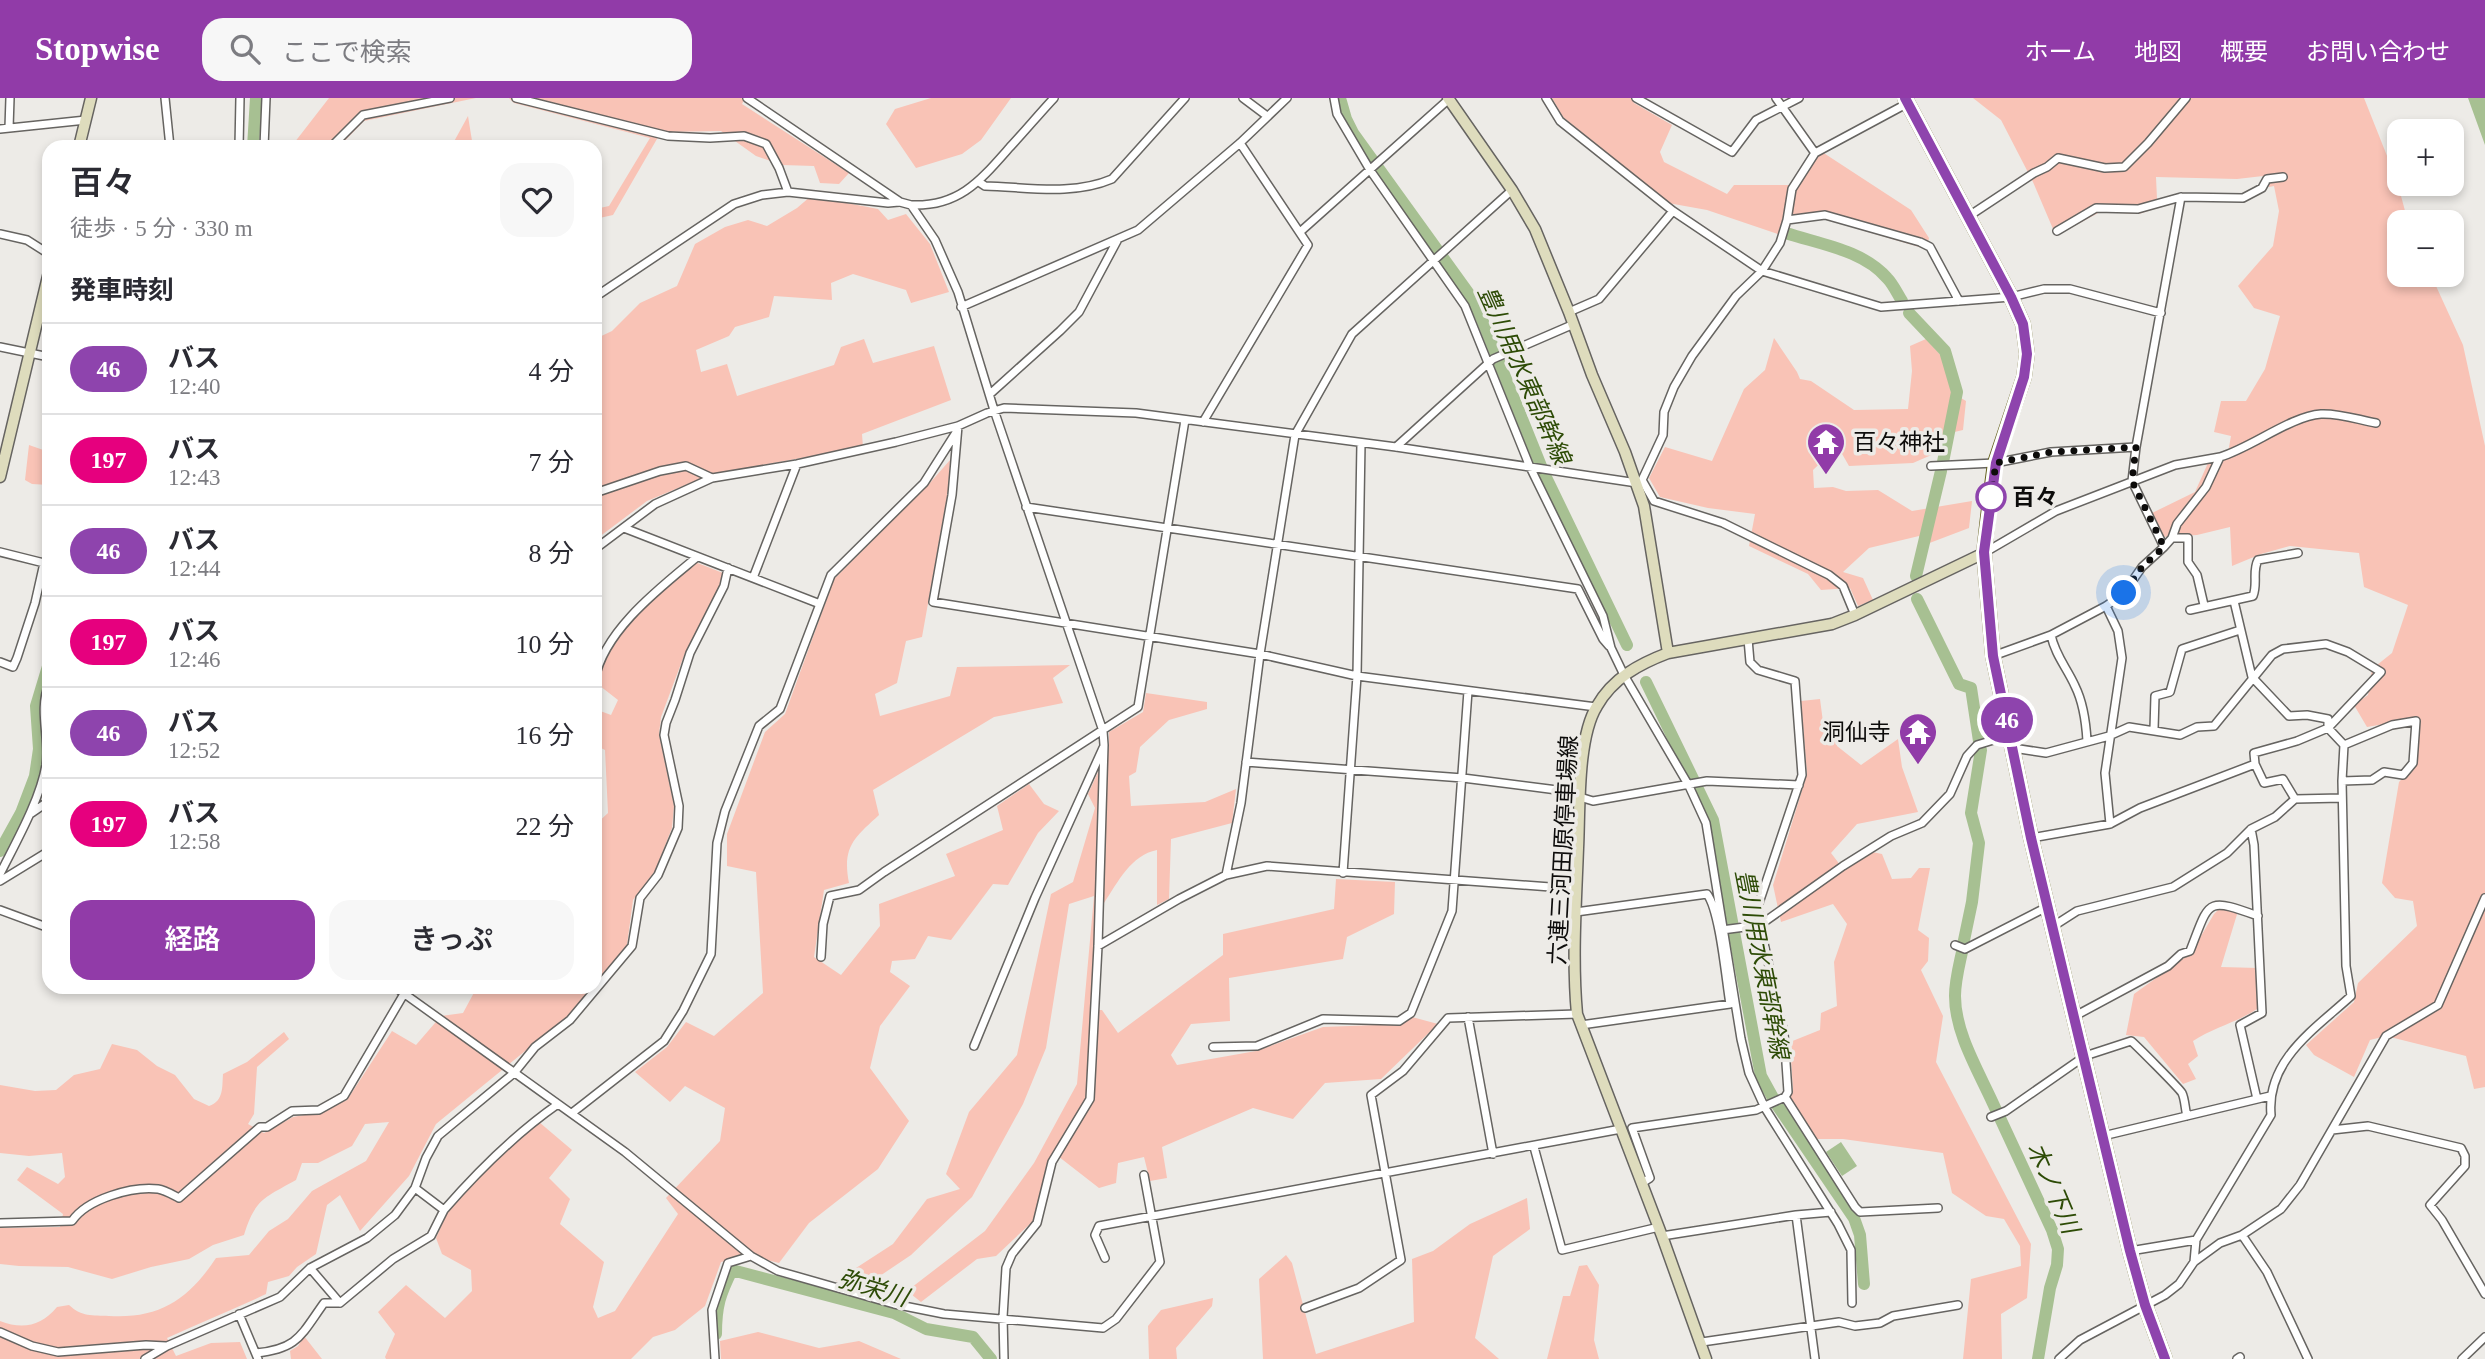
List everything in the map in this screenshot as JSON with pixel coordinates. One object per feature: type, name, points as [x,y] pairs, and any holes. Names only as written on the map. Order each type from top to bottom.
[{"type":"highway","points":[[1906,101],[1969,216],[2023,324],[2027,354],[2024,377],[1996,463],[1984,552],[1993,656],[2031,838],[2130,1251],[2145,1305],[2165,1359]]},
{"type":"main road","points":[[81,140],[91,98]]},
{"type":"main road","points":[[1448,99],[1513,190],[1535,229],[1574,324],[1591,375],[1639,482],[1668,653]]},
{"type":"main road","points":[[0,477],[42,302]]},
{"type":"main road","name":"六連三河田原停車場線","points":[[1706,1359],[1661,1231],[1579,1020],[1575,990],[1580,796],[1585,743],[1596,707],[1611,686],[1624,675],[1668,653],[1832,624],[1984,552]]},
{"type":"street","points":[[10,98],[4,128],[86,120]]},
{"type":"street","points":[[165,98],[169,140]]},
{"type":"street","points":[[239,140],[240,98]]},
{"type":"street","points":[[264,140],[266,98]]},
{"type":"street","points":[[338,140],[363,116],[450,98]]},
{"type":"street","points":[[516,98],[668,136],[710,138],[744,135],[766,144],[788,192]]},
{"type":"street","points":[[747,98],[900,202],[929,206],[958,196],[979,182],[1054,98]]},
{"type":"street","points":[[979,182],[985,186],[1045,190],[1098,186],[1112,180],[1185,98]]},
{"type":"street","points":[[1243,98],[1267,117]]},
{"type":"street","points":[[961,307],[1138,230],[1240,143],[1287,98]]},
{"type":"street","points":[[1306,1308],[1359,1288],[1401,1261],[1383,1173],[1371,1094],[1403,1071],[1448,1018],[1579,1020],[1730,1004],[1706,823],[1689,786],[1611,648],[1603,616],[1533,467],[1465,306],[1371,169],[1337,114],[1334,98]]},
{"type":"street","points":[[1546,98],[1560,121],[1673,211],[1762,271],[1881,307],[2011,297],[2044,289],[2070,289],[2161,313]]},
{"type":"street","points":[[1636,98],[1732,152],[1756,120],[1778,102],[1799,98]]},
{"type":"street","points":[[1969,216],[2058,158],[2105,168],[2124,167],[2186,98]]},
{"type":"street","points":[[1300,232],[1448,99]]},
{"type":"street","points":[[1639,482],[1663,435],[1664,412],[1674,387],[1692,356],[1736,296],[1762,271],[1780,243],[1792,189],[1815,153],[1906,101]]},
{"type":"street","points":[[1778,102],[1815,153]]},
{"type":"street","points":[[1203,422],[1308,245],[1240,143]]},
{"type":"street","points":[[2057,231],[2096,208],[2138,209],[2181,197],[2244,198],[2262,188],[2267,179],[2283,177]]},
{"type":"street","points":[[1226,875],[1241,803],[1260,654],[1296,435],[1352,334],[1513,190]]},
{"type":"street","points":[[602,292],[734,204],[761,195],[788,192],[900,202]]},
{"type":"street","points":[[2164,547],[2132,481],[2181,197]]},
{"type":"street","points":[[911,205],[935,240],[958,292],[1026,507],[1103,731],[1098,946],[1090,1099],[1052,1162],[1037,1223],[1012,1254],[1006,1268],[1004,1359]]},
{"type":"street","points":[[1569,312],[1599,299],[1673,211]]},
{"type":"street","points":[[1787,220],[1825,215],[1920,242],[1930,247],[1959,301]]},
{"type":"street","points":[[0,234],[27,240],[42,250]]},
{"type":"street","points":[[990,394],[1079,312],[1117,240]]},
{"type":"street","points":[[1396,447],[1490,361],[1574,324]]},
{"type":"street","points":[[0,347],[42,356]]},
{"type":"street","points":[[602,544],[655,504],[712,478],[797,464],[958,429],[994,410],[1004,408],[1136,413],[1639,482],[1654,501],[1723,523],[1829,575],[1843,586],[1855,615]]},
{"type":"street","points":[[1984,552],[2056,511],[2175,465],[2236,452],[2303,418],[2330,414],[2376,423]]},
{"type":"street","points":[[821,957],[823,923],[830,895],[859,890],[1139,707],[1185,420]]},
{"type":"street","points":[[572,1113],[664,1041],[682,1011],[710,954],[717,843],[725,811],[759,726],[780,709],[831,575],[923,483],[958,429]]},
{"type":"street","points":[[958,429],[953,495],[933,602],[1260,654],[1357,676],[1596,707]]},
{"type":"street","points":[[1343,873],[1357,676],[1361,443]]},
{"type":"street","points":[[1931,466],[1996,463],[2051,452],[2136,447]]},
{"type":"street","points":[[1993,656],[2051,635],[2106,606],[2124,593],[2142,567],[2172,538],[2177,524],[2206,487],[2220,457]]},
{"type":"street","points":[[753,578],[797,464]]},
{"type":"street","points":[[602,491],[660,471],[686,466],[712,478]]},
{"type":"street","points":[[1026,507],[1578,589],[1603,639],[1611,648]]},
{"type":"street","points":[[624,528],[820,604]]},
{"type":"street","points":[[2172,538],[2188,538],[2188,562],[2197,575],[2204,605]]},
{"type":"street","points":[[0,552],[42,563]]},
{"type":"street","points":[[2190,610],[2253,596],[2256,589],[2254,567],[2258,560],[2298,553]]},
{"type":"street","points":[[602,655],[641,606],[697,556]]},
{"type":"street","points":[[602,982],[632,946],[640,898],[659,876],[678,828],[679,806],[664,735],[666,723],[690,653],[724,586],[728,568]]},
{"type":"street","points":[[0,662],[13,667],[35,603],[42,573]]},
{"type":"street","points":[[2194,1262],[2196,1240],[2272,1115],[2270,1096],[2280,1069],[2295,1047],[2351,996],[2346,966],[2342,797],[2344,746],[2328,728],[2328,719],[2307,715],[2289,716],[2252,677],[2234,601]]},
{"type":"street","points":[[2106,606],[2118,631],[2122,657],[2105,773],[2110,824]]},
{"type":"street","points":[[2154,729],[2155,696],[2170,692],[2182,649],[2240,630]]},
{"type":"street","points":[[2051,635],[2054,651],[2076,687],[2086,723],[2087,741]]},
{"type":"street","points":[[1642,1184],[1650,1178],[1632,1128],[1765,1108],[1785,1097],[1789,1086],[1784,1034],[1758,906],[1802,775],[1795,681],[1758,670],[1750,662],[1748,639]]},
{"type":"street","points":[[1721,930],[1760,925],[1843,866],[1891,836],[1922,823],[1950,794],[1967,756],[1978,745],[2012,741],[2046,753],[2109,737],[2129,727],[2180,735],[2197,727],[2214,726],[2272,655],[2283,649],[2326,644],[2348,652],[2381,672],[2328,728],[2297,741],[2254,753],[2264,783],[2283,779],[2295,799]]},
{"type":"street","points":[[1213,1047],[1256,1045],[1323,1019],[1399,1021],[1411,1013],[1452,911],[1468,691]]},
{"type":"street","points":[[2342,781],[2372,779],[2384,772],[2403,775],[2413,763],[2416,721],[2392,725],[2344,746]]},
{"type":"street","points":[[974,1046],[1035,898],[1104,745]]},
{"type":"street","points":[[1246,761],[1463,778],[1558,790],[1593,801],[1707,781],[1799,785]]},
{"type":"street","points":[[2031,838],[2090,830],[2110,824],[2140,808],[2256,764]]},
{"type":"street","points":[[0,874],[30,814],[42,776]]},
{"type":"street","points":[[2052,927],[2077,911],[2173,887],[2227,853],[2251,829],[2276,817],[2295,799],[2342,797]]},
{"type":"street","points":[[30,814],[42,806]]},
{"type":"street","points":[[2251,829],[2262,1013],[2240,1025],[2257,1099]]},
{"type":"street","points":[[0,881],[42,855]]},
{"type":"street","points":[[1098,946],[1226,875],[1267,866],[1577,889]]},
{"type":"street","points":[[1576,912],[1707,894],[1721,930],[1749,1073],[1765,1108],[1831,1212],[1851,1250],[1852,1303]]},
{"type":"street","points":[[2059,1359],[2080,1340],[2165,1295],[2179,1284],[2194,1262],[2220,1242],[2242,1235],[2281,1209],[2300,1185],[2386,1036],[2438,1004],[2485,898]]},
{"type":"street","points":[[2075,1016],[2168,966],[2181,954],[2190,951],[2204,915],[2212,905],[2223,903],[2258,916]]},
{"type":"street","points":[[1955,946],[1965,948],[2047,907]]},
{"type":"street","points":[[0,910],[42,925]]},
{"type":"street","points":[[0,1223],[72,1222],[78,1213],[120,1191],[159,1189],[179,1198],[260,1127],[267,1127],[292,1111],[319,1110],[344,1096],[404,994]]},
{"type":"street","points":[[411,994],[514,1073],[625,1152],[751,1256],[778,1271],[894,1304],[944,1314],[1003,1317],[1103,1328],[1116,1319],[1160,1262],[1144,1175]]},
{"type":"street","points":[[145,1359],[167,1346],[280,1297],[310,1268],[367,1238],[395,1214],[415,1188],[438,1136],[514,1073],[536,1047],[570,1020],[592,994]]},
{"type":"street","points":[[1468,1017],[1493,1154]]},
{"type":"street","points":[[1991,1117],[2006,1111],[2085,1056],[2131,1041],[2138,1044],[2145,1056],[2182,1094],[2187,1115]]},
{"type":"street","points":[[2103,1136],[2270,1096]]},
{"type":"street","points":[[1785,1097],[1860,1212],[1938,1208]]},
{"type":"street","points":[[239,1314],[257,1356],[278,1351],[297,1340],[324,1303],[340,1303],[393,1259],[431,1236],[443,1210],[477,1172],[536,1119],[558,1104]]},
{"type":"street","points":[[2332,1130],[2368,1126],[2460,1148],[2465,1156],[2465,1166],[2430,1205],[2442,1220],[2485,1294]]},
{"type":"street","points":[[1105,1258],[1095,1235],[1099,1226],[1620,1129]]},
{"type":"street","points":[[1534,1147],[1562,1250],[1661,1231],[1831,1212]]},
{"type":"street","points":[[415,1188],[443,1210]]},
{"type":"street","points":[[1796,1215],[1815,1359]]},
{"type":"street","points":[[2242,1235],[2267,1272],[2308,1359]]},
{"type":"street","points":[[2130,1251],[2196,1240]]},
{"type":"street","points":[[715,1359],[712,1310],[716,1295],[728,1263],[751,1256]]},
{"type":"street","points":[[310,1268],[340,1303]]},
{"type":"street","points":[[1702,1342],[1839,1322],[1855,1326],[1880,1323],[1893,1315],[1958,1305]]},
{"type":"street","points":[[0,1332],[32,1346],[58,1352],[146,1345],[167,1346]]},
{"type":"street","points":[[2462,1359],[2485,1337]]},
{"type":"shaded area","points":[[329,98],[476,98],[364,121],[346,140],[296,140]]},
{"type":"shaded area","points":[[509,98],[745,98],[742,104],[849,173],[839,184],[820,183],[814,166],[782,165],[756,156],[721,131],[661,132],[613,215],[602,217],[602,208],[609,206],[650,138],[514,103]]},
{"type":"shaded area","points":[[931,98],[1011,98],[981,140],[962,154],[916,168],[886,124],[895,109]]},
{"type":"shaded area","points":[[1552,98],[1631,98],[1634,103],[1672,125],[1660,152],[1664,162],[1727,194],[1734,185],[1790,185],[1816,148],[1911,210],[1929,238],[1926,249],[1824,219],[1790,223],[1790,238],[1707,210],[1668,203],[1563,117]]},
{"type":"shaded area","points":[[1973,98],[2364,98],[2387,156],[2387,196],[2401,196],[2405,210],[2387,210],[2387,287],[2436,287],[2463,345],[2485,446],[2485,1087],[2474,1089],[2466,1056],[2386,1036],[2370,1040],[2354,1077],[2314,1055],[2306,1045],[2354,1002],[2358,983],[2417,926],[2413,901],[2395,898],[2382,883],[2399,782],[2416,764],[2419,718],[2367,727],[2354,705],[2368,695],[2372,669],[2392,653],[2408,605],[2364,587],[2359,553],[2290,546],[2232,566],[2230,527],[2197,535],[2162,537],[2152,513],[2195,492],[2208,463],[2227,458],[2231,436],[2214,432],[2221,401],[2246,401],[2265,369],[2280,316],[2254,308],[2238,286],[2273,246],[2279,211],[2274,186],[2269,187],[2263,176],[2237,179],[2156,177],[2157,199],[2154,209],[2139,214],[2100,212],[2056,236],[2033,182],[2001,120]]},
{"type":"shaded area","points":[[2468,98],[2485,98],[2485,145]]},
{"type":"shaded area","points":[[468,116],[472,140],[455,140]]},
{"type":"shaded area","points":[[811,196],[878,209],[888,220],[906,214],[930,244],[949,292],[911,303],[906,290],[853,274],[831,283],[832,300],[774,296],[769,317],[735,327],[729,336],[696,350],[701,372],[727,364],[737,396],[834,365],[841,347],[864,339],[873,363],[934,346],[951,400],[862,434],[863,447],[712,474],[647,501],[602,535],[602,336],[612,331],[640,303],[677,286],[695,244],[725,227],[748,220],[767,226]]},
{"type":"shaded area","points":[[1774,338],[1800,379],[1811,381],[1854,410],[1908,409],[1912,371],[1910,346],[1926,339],[1944,359],[1951,392],[1966,401],[1963,430],[1946,434],[1943,450],[1913,463],[1849,466],[1841,452],[1831,453],[1813,470],[1814,488],[1878,490],[1912,511],[1972,501],[1969,528],[1919,547],[1919,536],[1869,548],[1843,572],[1863,578],[1873,600],[1858,606],[1850,588],[1821,590],[1808,574],[1749,546],[1755,514],[1708,508],[1660,497],[1649,478],[1665,447],[1712,461],[1744,389],[1765,370]]},
{"type":"shaded area","points":[[29,445],[42,450],[42,485],[25,480]]},
{"type":"shaded area","points":[[950,460],[948,491],[922,637],[906,641],[897,683],[875,694],[880,716],[950,696],[957,667],[1070,665],[1053,678],[1063,703],[994,717],[873,790],[879,815],[852,844],[847,860],[849,883],[824,890],[814,957],[841,975],[880,926],[879,904],[955,876],[946,854],[1003,830],[997,806],[1029,784],[1044,804],[1059,811],[1038,833],[1008,885],[993,884],[951,940],[928,936],[915,959],[892,961],[890,972],[910,986],[880,1026],[870,1068],[909,1121],[878,1169],[809,1223],[779,1263],[751,1256],[721,1262],[705,1306],[675,1330],[653,1337],[631,1359],[386,1359],[395,1334],[378,1312],[406,1285],[445,1318],[472,1291],[471,1270],[442,1254],[436,1238],[449,1209],[480,1175],[539,1122],[572,1150],[549,1178],[570,1199],[560,1224],[604,1262],[593,1307],[598,1318],[615,1311],[678,1214],[666,1198],[720,1141],[725,1108],[685,1086],[670,1102],[635,1072],[667,1047],[686,1022],[714,1036],[763,993],[756,872],[727,866],[727,834],[765,732],[785,714],[834,579]]},
{"type":"shaded area","points":[[695,562],[723,573],[720,586],[685,653],[661,717],[659,734],[674,806],[672,828],[655,871],[633,900],[627,945],[602,975],[602,819],[608,813],[605,750],[602,748],[602,712],[611,715],[618,700],[602,688],[602,666],[621,635],[656,597]]},
{"type":"shaded area","points":[[1146,693],[1207,702],[1207,709],[1169,720],[1140,747],[1136,772],[1129,776],[1131,806],[1205,802],[1236,789],[1232,823],[1171,839],[1169,899],[1157,905],[1157,850],[1132,863],[1104,903],[1097,904],[1092,1010],[1102,1010],[1118,1033],[1223,955],[1223,934],[1334,909],[1336,879],[1395,882],[1394,914],[1347,937],[1343,959],[1229,978],[1230,1021],[1191,1024],[1171,1055],[1177,1065],[1256,1051],[1323,1027],[1402,1024],[1412,1017],[1438,1024],[1381,1079],[1325,1083],[1293,1119],[1253,1108],[1162,1147],[1167,1178],[1150,1181],[1144,1157],[1118,1163],[1116,1183],[1099,1188],[1054,1153],[1049,1160],[1033,1221],[996,1256],[977,1259],[921,1302],[907,1291],[985,1231],[1034,1163],[1077,1084],[1094,896],[1069,904],[1046,1048],[1023,1104],[972,1197],[911,1255],[862,1288],[836,1281],[893,1244],[927,1199],[960,1189],[946,1174],[969,1112],[1017,1055],[1051,894],[1073,882],[1095,808],[1088,794],[1109,748],[1109,732],[1143,712]]},
{"type":"shaded area","points":[[1820,699],[1823,722],[1834,721],[1837,746],[1861,765],[1898,739],[1902,767],[1918,812],[1857,824],[1831,853],[1844,870],[1872,852],[1882,854],[1892,879],[1911,878],[1919,868],[1930,868],[1918,930],[1929,938],[1928,961],[1921,970],[1943,1016],[1936,1062],[2031,1244],[2027,1298],[2001,1314],[2002,1359],[1963,1359],[1971,1279],[2021,1266],[2020,1246],[2004,1219],[1986,1216],[1952,1193],[1943,1153],[1843,1139],[1816,1139],[1788,1097],[1793,1091],[1790,1042],[1820,1030],[1821,1013],[1837,1006],[1834,962],[1847,924],[1833,904],[1781,922],[1773,885],[1807,774],[1801,701]]},
{"type":"shaded area","points":[[2222,906],[2238,911],[2221,967],[2258,968],[2260,1007],[2193,1041],[2198,1056],[2188,1064],[2196,1079],[2183,1084],[2144,1037],[2126,1035],[2134,994],[2191,953],[2214,914]]},
{"type":"shaded area","points":[[473,994],[586,994],[568,1016],[436,1124],[409,1176],[360,1231],[340,1195],[327,1205],[316,1254],[289,1276],[268,1282],[266,1294],[167,1338],[176,1356],[211,1343],[240,1342],[247,1359],[0,1359],[0,1321],[24,1326],[45,1318],[57,1307],[69,1305],[88,1315],[127,1316],[158,1310],[172,1304],[195,1285],[216,1258],[249,1255],[269,1231],[288,1219],[312,1191],[366,1161],[389,1122],[365,1124],[352,1146],[318,1163],[302,1163],[296,1180],[268,1196],[257,1207],[244,1235],[213,1245],[189,1259],[112,1279],[68,1267],[0,1264],[0,1228],[60,1227],[63,1214],[17,1180],[27,1167],[58,1184],[65,1177],[62,1153],[29,1156],[0,1153],[0,1085],[35,1091],[56,1090],[74,1075],[100,1069],[112,1044],[137,1050],[157,1066],[175,1075],[194,1099],[209,1106],[220,1097],[223,1074],[247,1062],[284,1032],[289,1039],[257,1067],[254,1114],[248,1124],[264,1133],[293,1117],[320,1112],[347,1100],[392,1031],[416,1045],[441,1016],[463,1013]]},
{"type":"shaded area","points":[[1841,1142],[1857,1166],[1842,1176],[1826,1152]]},
{"type":"shaded area","points":[[1527,1198],[1530,1229],[1493,1256],[1475,1338],[1499,1359],[1263,1359],[1259,1279],[1286,1255],[1292,1263],[1316,1354],[1414,1322],[1412,1259],[1433,1251],[1470,1224]]},
{"type":"shaded area","points":[[1587,1265],[1599,1285],[1594,1340],[1599,1359],[1547,1359],[1563,1296],[1570,1296],[1579,1266]]},
{"type":"shaded area","points":[[1213,1298],[1212,1306],[1176,1348],[1177,1359],[1149,1359],[1148,1326],[1161,1310]]},
{"type":"shaded area","points":[[758,1332],[819,1348],[859,1341],[901,1359],[721,1359],[720,1341]]},
{"type":"shaded area","points":[[304,1336],[322,1359],[291,1359],[290,1351],[298,1346]]},
{"type":"waterway","points":[[253,140],[256,98]]},
{"type":"waterway","name":"豊川用水東部幹線","points":[[1340,98],[1353,133],[1472,298],[1543,471],[1627,645]]},
{"type":"waterway","name":"木ノ下川","points":[[1786,233],[1840,249],[1866,261],[1889,280],[1902,301]]},
{"type":"waterway","name":"木ノ下川","points":[[1909,313],[1945,351],[1957,392],[1943,462]]},
{"type":"waterway","name":"木ノ下川","points":[[1916,576],[1941,471]]},
{"type":"waterway","name":"木ノ下川","points":[[1917,599],[1959,684],[1971,688],[1979,741]]},
{"type":"waterway","name":"豊川用水東部幹線","points":[[1646,682],[1713,820],[1761,1076],[1777,1105],[1854,1218],[1860,1235],[1864,1284]]},
{"type":"waterway","points":[[0,851],[21,813],[35,776],[39,749],[36,706],[42,686]]},
{"type":"waterway","name":"木ノ下川","points":[[1963,945],[1972,902],[1979,843],[1971,813],[1981,750]]},
{"type":"waterway","name":"木ノ下川","points":[[1962,952],[1955,990],[1959,1025],[1996,1110]]},
{"type":"waterway","name":"木ノ下川","points":[[2000,1118],[2052,1230],[2058,1249],[2038,1359]]},
{"type":"waterway","name":"弥栄川","points":[[716,1334],[720,1300],[732,1270],[894,1313],[926,1329],[973,1337],[991,1359]]},
{"type":"bus line","name":"46","points":[[1905,98],[1969,216],[2023,324],[2027,354],[2024,377],[1996,463],[1984,552],[1993,656],[2031,838],[2130,1251],[2145,1305],[2165,1359]]},
{"type":"place","name":"百々神社","points":[[1826,476]]},
{"type":"place","name":"百々","points":[[1991,497]]},
{"type":"place","name":"洞仙寺","points":[[1918,766]]},
{"type":"route","points":[[1991,497],[1996,463],[2051,452],[2136,447],[2132,481],[2164,547],[2142,567],[2124,593]]}]
